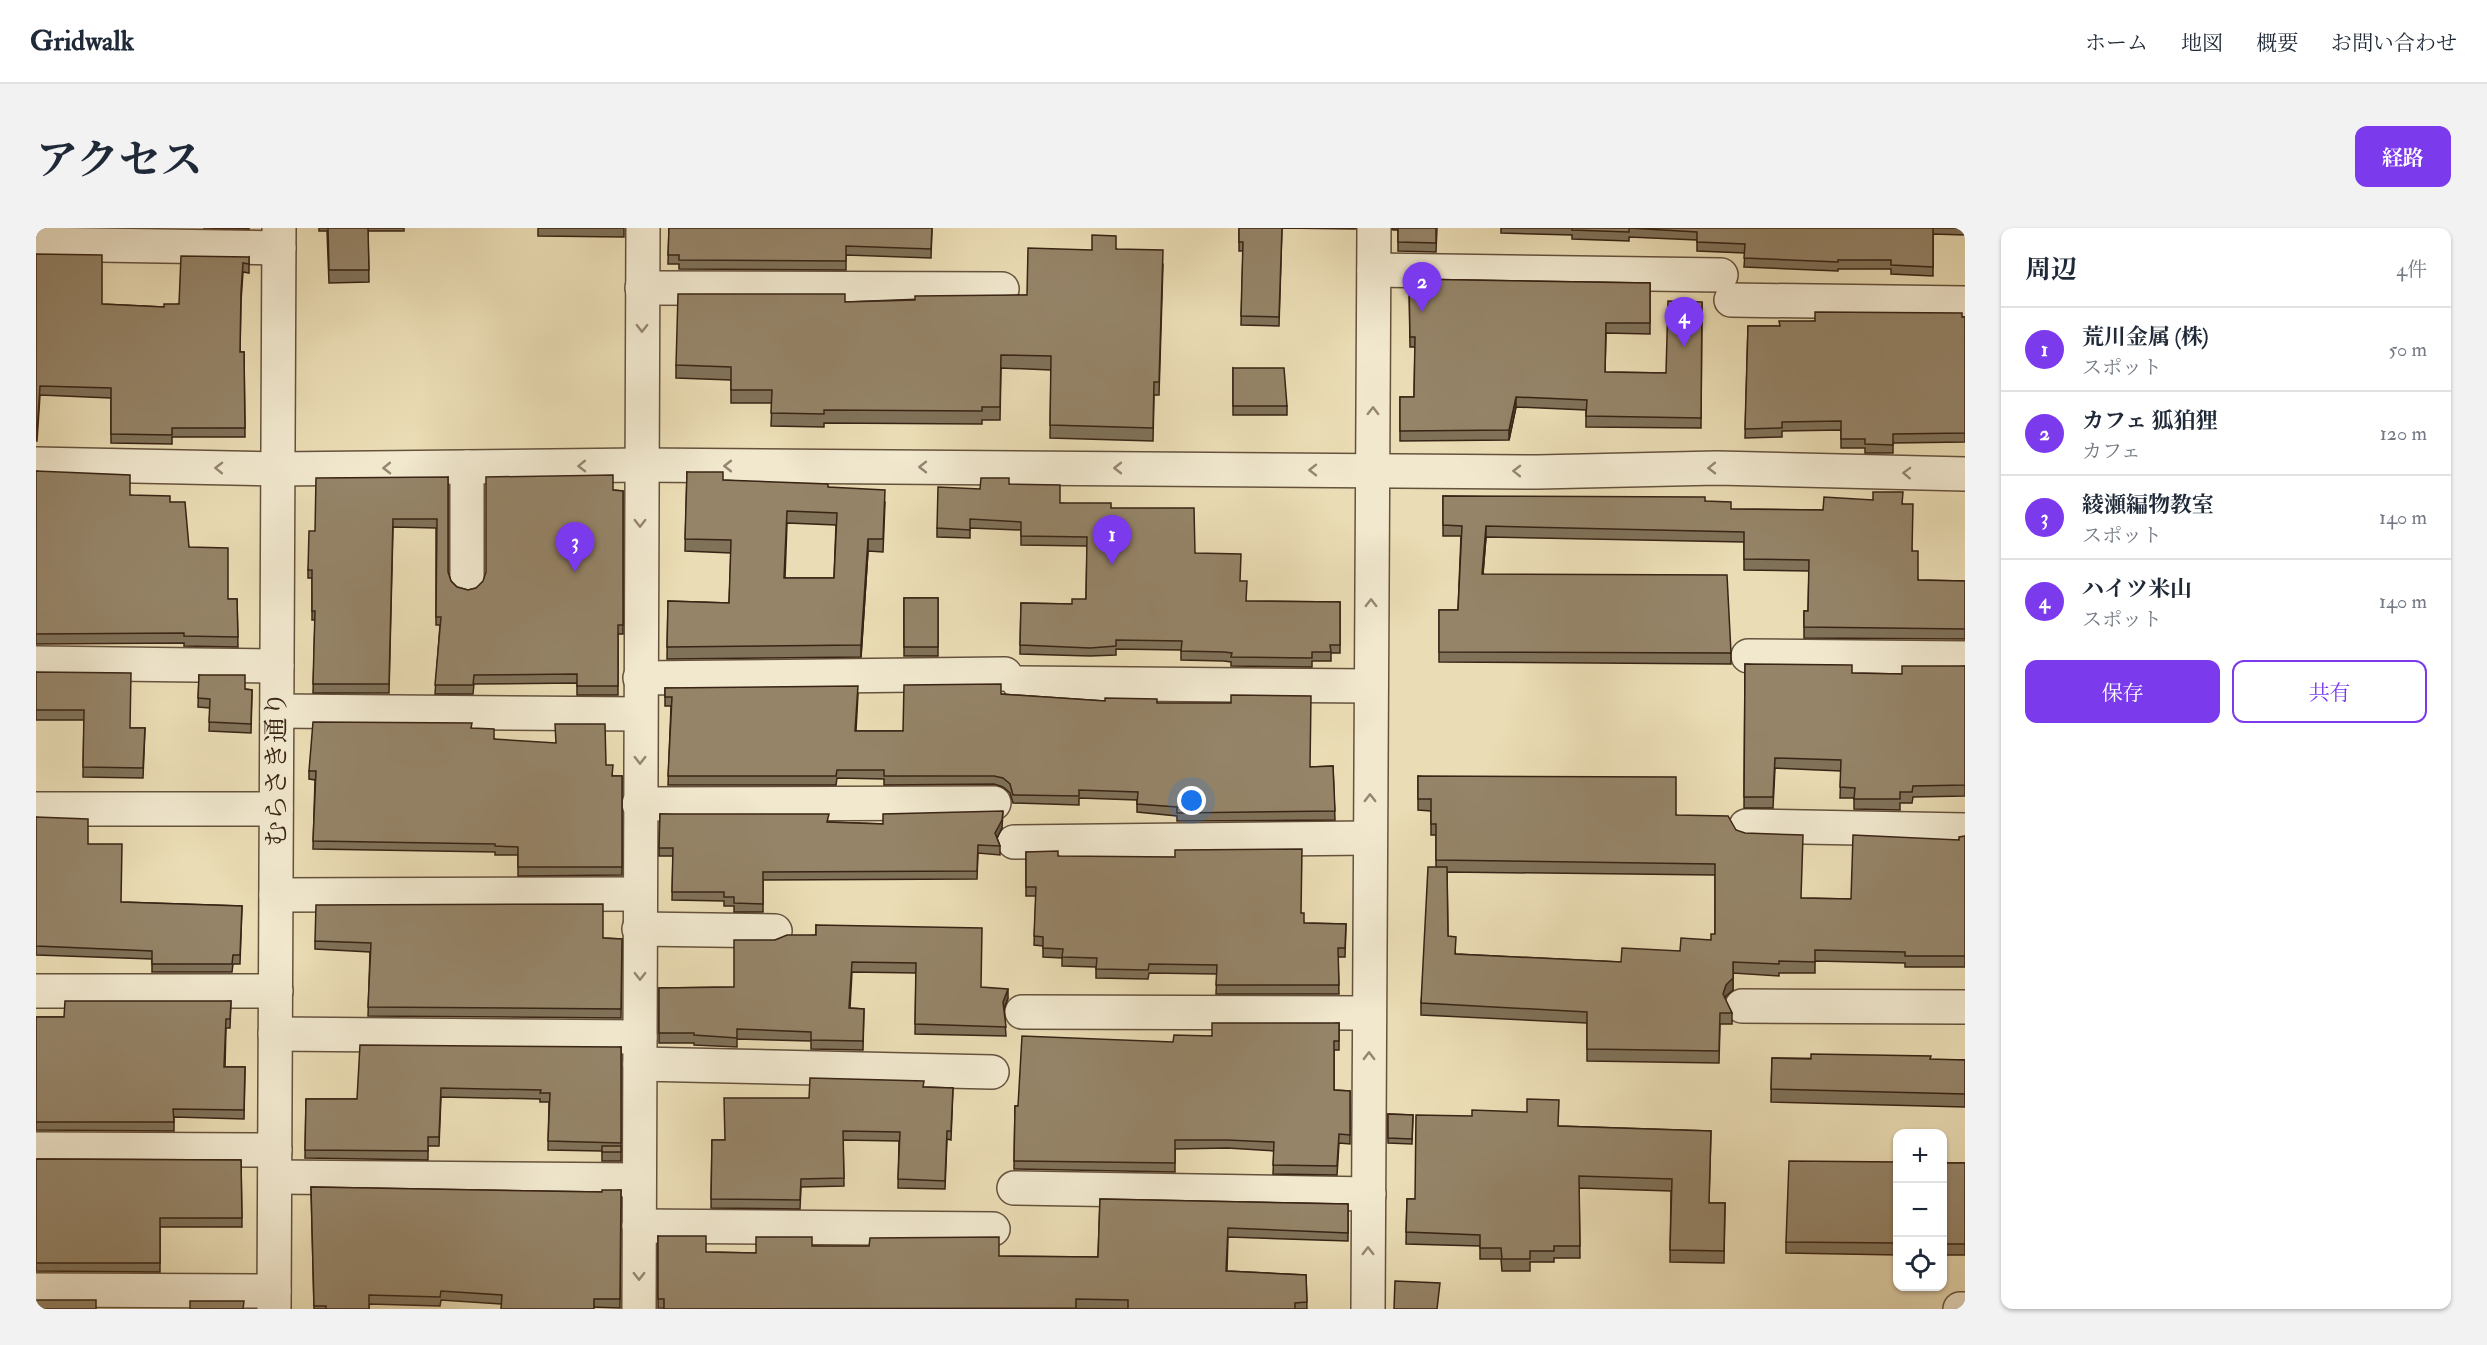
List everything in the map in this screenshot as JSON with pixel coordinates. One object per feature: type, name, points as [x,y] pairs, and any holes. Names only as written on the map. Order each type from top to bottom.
[{"type":"street","points":[[639,1309],[640,465],[643,228]]},
{"type":"street","points":[[1368,1309],[1374,228]]},
{"type":"street","points":[[36,244],[279,238]]},
{"type":"street","name":"むらさき通り","points":[[274,1300],[279,238]]},
{"type":"street","points":[[1374,270],[1965,303]]},
{"type":"street","points":[[642,288],[1002,289]]},
{"type":"street","points":[[36,464],[278,469],[640,465],[1538,472],[1717,468],[1965,474]]},
{"type":"street","points":[[467,467],[467,580]]},
{"type":"street","points":[[1748,656],[1965,658]]},
{"type":"street","points":[[36,663],[277,666]]},
{"type":"street","points":[[640,678],[1012,678],[1371,686]]},
{"type":"street","points":[[277,711],[640,714]]},
{"type":"street","points":[[639,804],[994,803]]},
{"type":"street","points":[[36,809],[276,809]]},
{"type":"street","points":[[1746,826],[1965,830]]},
{"type":"street","points":[[1014,842],[1370,838]]},
{"type":"street","points":[[276,895],[639,894]]},
{"type":"street","points":[[639,929],[776,931]]},
{"type":"street","points":[[36,991],[276,991]]},
{"type":"street","points":[[1742,1006],[1965,1007]]},
{"type":"street","points":[[1022,1012],[1369,1013]]},
{"type":"street","points":[[275,1034],[640,1050],[992,1072]]},
{"type":"street","points":[[36,1149],[275,1164],[639,1180]]},
{"type":"street","points":[[1014,1188],[1369,1194]]},
{"type":"street","points":[[639,1226],[993,1229]]},
{"type":"street","points":[[36,1290],[274,1300]]},
{"type":"street","points":[[1960,1309],[1965,1309]]},
{"type":"building","points":[[328,228],[368,228],[369,270],[329,270]]},
{"type":"building","points":[[669,228],[932,228],[931,249],[846,246],[846,261],[679,260],[679,255],[668,255]]},
{"type":"building","points":[[1239,228],[1282,228],[1279,317],[1241,316],[1243,242],[1239,242]]},
{"type":"building","points":[[1398,228],[1436,228],[1436,243],[1398,242]]},
{"type":"building","points":[[1572,228],[1629,228],[1629,232],[1572,230]]},
{"type":"building","points":[[1629,228],[1933,228],[1933,267],[1891,265],[1891,260],[1838,260],[1838,262],[1744,258],[1745,244],[1697,242],[1697,232]]},
{"type":"building","points":[[1092,235],[1116,236],[1116,249],[1163,250],[1159,382],[1154,382],[1153,428],[1050,425],[1051,356],[1001,355],[1000,407],[982,407],[982,411],[824,410],[824,414],[771,413],[772,390],[731,390],[731,367],[676,365],[678,294],[845,294],[845,302],[915,300],[915,296],[1027,295],[1028,248],[1092,250]]},
{"type":"building","points":[[36,254],[102,255],[102,304],[164,307],[164,304],[179,304],[181,256],[249,257],[249,264],[243,263],[241,292],[240,352],[244,352],[245,428],[172,428],[172,435],[111,434],[111,388],[40,386],[36,432]]},
{"type":"building","points":[[1409,279],[1650,283],[1650,323],[1606,323],[1605,372],[1666,373],[1668,301],[1702,302],[1701,418],[1586,416],[1587,400],[1516,397],[1509,430],[1400,431],[1400,397],[1414,397],[1415,337],[1410,337]]},
{"type":"building","points":[[1815,312],[1962,313],[1962,317],[1965,317],[1965,433],[1893,434],[1893,445],[1865,444],[1865,439],[1841,439],[1841,421],[1782,422],[1782,428],[1745,429],[1748,326],[1780,326],[1779,321],[1815,321]]},
{"type":"building","points":[[1233,368],[1284,368],[1287,406],[1233,406]]},
{"type":"building","points":[[36,471],[130,475],[130,495],[170,496],[170,502],[185,502],[189,547],[228,548],[228,599],[237,599],[238,637],[184,636],[184,633],[36,634]]},
{"type":"building","points":[[687,472],[723,472],[723,480],[828,484],[828,487],[885,490],[883,539],[868,539],[861,645],[667,647],[668,601],[729,603],[731,540],[685,539]],"holes":[[[787,511],[837,513],[834,578],[784,578]]]},
{"type":"building","points":[[613,475],[613,490],[623,491],[623,625],[618,625],[618,686],[577,686],[577,674],[474,675],[473,685],[435,685],[441,617],[436,617],[437,519],[393,519],[389,684],[313,684],[315,611],[312,611],[312,570],[308,570],[309,531],[315,531],[316,478],[448,477],[448,572],[451,581],[457,587],[468,590],[476,588],[483,581],[486,572],[486,477]]},
{"type":"building","points":[[981,478],[1009,478],[1009,484],[1060,485],[1060,503],[1111,503],[1111,508],[1194,508],[1195,553],[1241,554],[1240,581],[1247,581],[1246,601],[1340,602],[1340,645],[1330,645],[1331,652],[1312,652],[1312,658],[1231,657],[1232,653],[1224,652],[1181,651],[1182,641],[1116,640],[1116,646],[1090,648],[1020,645],[1021,603],[1072,604],[1072,599],[1086,599],[1087,537],[1021,536],[1021,522],[970,519],[970,530],[937,528],[938,487],[980,489]]},
{"type":"building","points":[[1873,492],[1903,492],[1902,504],[1913,504],[1912,551],[1918,551],[1918,580],[1965,581],[1965,629],[1804,627],[1804,611],[1808,611],[1809,560],[1744,559],[1744,532],[1486,526],[1482,574],[1727,575],[1731,653],[1439,652],[1439,610],[1458,610],[1462,526],[1443,525],[1443,496],[1705,497],[1705,501],[1731,502],[1731,509],[1823,510],[1824,497],[1873,500]]},
{"type":"building","points":[[904,598],[938,598],[938,647],[904,647]]},
{"type":"building","points":[[1745,664],[1852,665],[1852,673],[1902,674],[1902,666],[1965,666],[1965,785],[1913,786],[1912,792],[1900,792],[1900,799],[1854,799],[1855,788],[1840,787],[1841,760],[1775,758],[1773,797],[1744,797]]},
{"type":"building","points":[[36,672],[131,673],[130,728],[145,728],[143,768],[83,767],[84,710],[36,710]]},
{"type":"building","points":[[199,675],[245,675],[245,689],[252,690],[251,724],[209,722],[210,699],[198,698]]},
{"type":"building","points":[[1001,684],[1001,694],[1105,701],[1105,698],[1157,699],[1157,703],[1231,703],[1231,695],[1311,696],[1310,767],[1333,766],[1335,811],[1177,813],[1177,807],[1137,804],[1138,792],[1079,790],[1079,796],[1013,795],[1010,784],[1003,778],[994,776],[884,776],[884,770],[837,770],[836,776],[668,776],[672,697],[665,697],[665,688],[858,686],[855,731],[903,731],[904,685]]},
{"type":"building","points":[[313,722],[472,723],[471,728],[494,729],[494,739],[556,743],[555,724],[605,724],[606,765],[613,765],[612,776],[622,776],[622,867],[518,867],[518,847],[495,846],[495,844],[313,841],[316,771],[309,771]]},
{"type":"building","points":[[1418,776],[1676,777],[1676,815],[1728,816],[1736,830],[1745,833],[1803,835],[1801,898],[1851,899],[1853,835],[1959,840],[1959,837],[1965,836],[1965,956],[1905,956],[1905,952],[1815,950],[1815,962],[1779,961],[1779,964],[1733,962],[1733,978],[1726,985],[1723,994],[1732,1013],[1720,1013],[1719,1051],[1587,1049],[1587,1012],[1421,1003],[1428,867],[1447,867],[1448,936],[1456,937],[1455,954],[1621,962],[1622,948],[1680,951],[1681,938],[1711,940],[1711,934],[1715,934],[1715,864],[1436,860],[1436,824],[1431,824],[1431,799],[1418,799]]},
{"type":"building","points":[[1003,811],[1002,820],[995,833],[1000,846],[978,845],[977,871],[763,872],[763,904],[734,903],[734,897],[724,897],[724,892],[672,892],[673,848],[659,848],[660,814],[829,814],[827,822],[883,824],[883,814]]},
{"type":"building","points":[[36,817],[88,819],[88,844],[122,844],[121,902],[242,906],[240,955],[233,955],[232,964],[152,964],[152,951],[36,946]]},
{"type":"building","points":[[1302,849],[1301,913],[1304,913],[1304,923],[1346,924],[1345,948],[1338,948],[1339,985],[1216,985],[1217,965],[1149,964],[1148,970],[1096,969],[1097,958],[1062,957],[1063,949],[1043,948],[1043,937],[1034,936],[1036,887],[1026,887],[1026,852],[1058,851],[1058,856],[1175,857],[1175,850]]},
{"type":"building","points":[[603,904],[603,938],[622,939],[621,1009],[368,1007],[371,943],[315,941],[316,905]]},
{"type":"building","points":[[816,925],[982,928],[981,987],[1008,989],[1003,1002],[1006,1027],[915,1024],[916,963],[852,962],[849,1008],[864,1009],[863,1041],[811,1040],[811,1032],[737,1029],[737,1038],[694,1035],[694,1033],[659,1033],[659,988],[734,987],[734,940],[775,940],[787,935],[816,935]]},
{"type":"building","points":[[65,1001],[231,1001],[230,1019],[226,1019],[224,1067],[245,1067],[244,1110],[173,1109],[174,1122],[36,1122],[36,1017],[64,1017]]},
{"type":"building","points":[[1212,1023],[1339,1023],[1339,1041],[1334,1041],[1334,1090],[1350,1091],[1350,1135],[1339,1134],[1337,1166],[1273,1165],[1274,1142],[1227,1140],[1175,1140],[1175,1163],[1014,1161],[1015,1106],[1018,1106],[1022,1036],[1173,1042],[1174,1035],[1212,1036]]},
{"type":"building","points":[[360,1045],[621,1047],[621,1143],[548,1141],[550,1093],[540,1093],[541,1090],[441,1088],[439,1137],[428,1137],[428,1151],[305,1150],[306,1099],[357,1099]]},
{"type":"building","points":[[1811,1054],[1931,1056],[1930,1059],[1965,1060],[1965,1094],[1771,1089],[1772,1058],[1811,1059]]},
{"type":"building","points":[[810,1078],[924,1081],[923,1087],[953,1088],[951,1131],[947,1131],[945,1181],[898,1179],[900,1132],[843,1131],[844,1178],[801,1179],[800,1200],[711,1199],[712,1140],[725,1140],[724,1098],[809,1098]]},
{"type":"building","points":[[1527,1099],[1559,1100],[1558,1126],[1711,1131],[1709,1203],[1725,1203],[1724,1251],[1670,1250],[1672,1179],[1579,1176],[1580,1246],[1554,1246],[1554,1251],[1530,1251],[1530,1259],[1502,1259],[1501,1248],[1480,1248],[1480,1235],[1406,1232],[1407,1199],[1415,1199],[1416,1115],[1472,1116],[1472,1110],[1527,1112]]},
{"type":"building","points":[[1388,1114],[1413,1115],[1412,1139],[1388,1138]]},
{"type":"building","points":[[602,1146],[621,1146],[621,1152],[602,1152]]},
{"type":"building","points":[[36,1159],[241,1160],[242,1218],[160,1218],[160,1263],[36,1263]]},
{"type":"building","points":[[1789,1161],[1893,1162],[1893,1243],[1786,1242]]},
{"type":"building","points":[[1947,1163],[1965,1163],[1965,1244],[1947,1244]]},
{"type":"building","points":[[311,1187],[602,1192],[602,1190],[621,1190],[620,1299],[594,1299],[594,1309],[501,1309],[502,1295],[441,1291],[440,1297],[369,1295],[369,1309],[326,1309],[326,1306],[314,1306]]},
{"type":"building","points":[[1100,1199],[1348,1204],[1348,1233],[1228,1228],[1226,1271],[1306,1275],[1307,1302],[1295,1303],[1295,1309],[1128,1309],[1128,1300],[1076,1299],[1076,1308],[664,1309],[664,1299],[658,1299],[658,1236],[706,1236],[706,1252],[756,1253],[756,1237],[812,1237],[812,1246],[869,1246],[870,1238],[999,1237],[999,1256],[1098,1257]]},
{"type":"building","points":[[1395,1281],[1440,1283],[1437,1309],[1394,1309]]},
{"type":"building","points":[[36,1300],[96,1300],[96,1309],[36,1309]]},
{"type":"building","points":[[190,1301],[244,1301],[243,1309],[190,1309]]},
{"type":"place","name":"カフェ 狐狛狸","points":[[1422,312]]},
{"type":"place","name":"ハイツ米山","points":[[1684,347]]},
{"type":"place","name":"荒川金属 (株)","points":[[1112,565]]},
{"type":"place","name":"綾瀬編物教室","points":[[575,572]]}]
